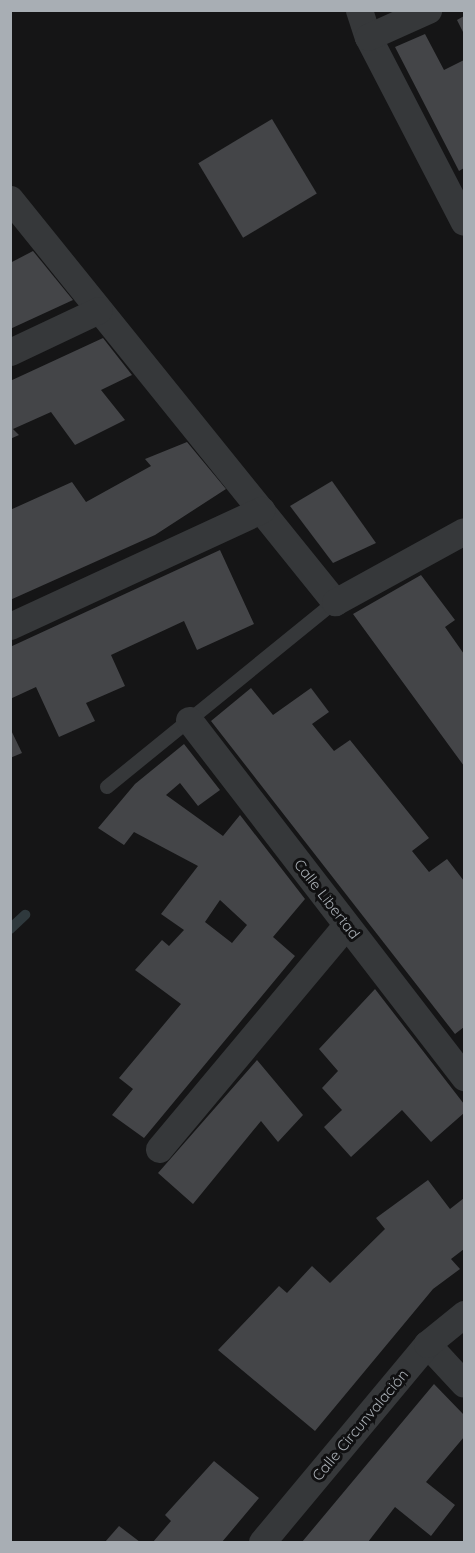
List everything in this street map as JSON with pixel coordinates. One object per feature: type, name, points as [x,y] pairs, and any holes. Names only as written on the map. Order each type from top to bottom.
[{"type":"street","points":[[359,10],[368,37],[465,222]]},
{"type":"street","points":[[368,37],[428,10]]},
{"type":"street","points":[[10,200],[335,602],[465,531]]},
{"type":"street","points":[[10,352],[99,310]]},
{"type":"street","points":[[10,627],[261,510]]},
{"type":"street","name":"Calle Libertad","points":[[189,720],[465,1077]]},
{"type":"street","points":[[159,1149],[346,925]]},
{"type":"street","name":"Calle Circunvalación","points":[[262,1542],[427,1344],[465,1314]]},
{"type":"street","points":[[427,1344],[465,1384]]},
{"type":"lane","points":[[107,787],[335,602]]},
{"type":"building","points":[[464,16],[464,34],[457,20]]},
{"type":"building","points":[[425,34],[444,70],[464,60],[464,168],[459,171],[395,47]]},
{"type":"building","points":[[272,119],[317,194],[243,238],[198,163]]},
{"type":"building","points":[[33,251],[73,300],[10,329],[10,263]]},
{"type":"building","points":[[103,338],[132,375],[101,390],[125,420],[75,445],[51,412],[13,429],[19,435],[10,439],[10,381]]},
{"type":"building","points":[[187,442],[226,489],[155,535],[10,600],[10,510],[72,482],[86,502],[151,466],[145,459]]},
{"type":"building","points":[[332,481],[376,543],[333,563],[290,506]]},
{"type":"building","points":[[220,550],[254,624],[197,650],[184,621],[111,655],[125,686],[86,703],[95,721],[59,737],[36,687],[10,699],[10,647]]},
{"type":"building","points":[[421,575],[455,620],[445,627],[464,654],[464,766],[353,614]]},
{"type":"building","points":[[251,688],[273,715],[311,688],[329,712],[312,724],[334,751],[350,740],[429,838],[412,851],[429,872],[447,859],[464,881],[464,1027],[455,1034],[211,721]]},
{"type":"building","points":[[10,728],[22,753],[10,758]]},
{"type":"building","points":[[184,744],[220,790],[198,806],[180,783],[166,795],[223,836],[240,815],[305,899],[273,937],[295,956],[144,1138],[112,1115],[133,1089],[119,1078],[181,1004],[135,970],[162,940],[169,946],[184,930],[161,914],[198,866],[134,832],[124,845],[98,828],[135,784]],"holes":[[[220,900],[247,925],[232,943],[205,922]]]},
{"type":"building","points":[[375,989],[464,1104],[464,1113],[431,1142],[402,1110],[351,1157],[324,1127],[342,1110],[322,1088],[338,1071],[319,1049]]},
{"type":"building","points":[[257,1060],[303,1115],[278,1142],[261,1121],[193,1204],[158,1173]]},
{"type":"building","points":[[428,1180],[450,1209],[464,1198],[464,1249],[451,1259],[460,1269],[433,1289],[315,1431],[218,1350],[279,1286],[287,1293],[312,1266],[330,1283],[385,1229],[376,1218]]},
{"type":"building","points":[[434,1384],[464,1415],[464,1437],[426,1482],[455,1505],[431,1536],[395,1507],[368,1542],[302,1542]]},
{"type":"building","points":[[214,1461],[259,1498],[222,1542],[153,1542],[171,1521],[165,1515]]},
{"type":"building","points":[[119,1526],[140,1542],[105,1542]]},
{"type":"waterway","points":[[10,929],[25,915]]}]
